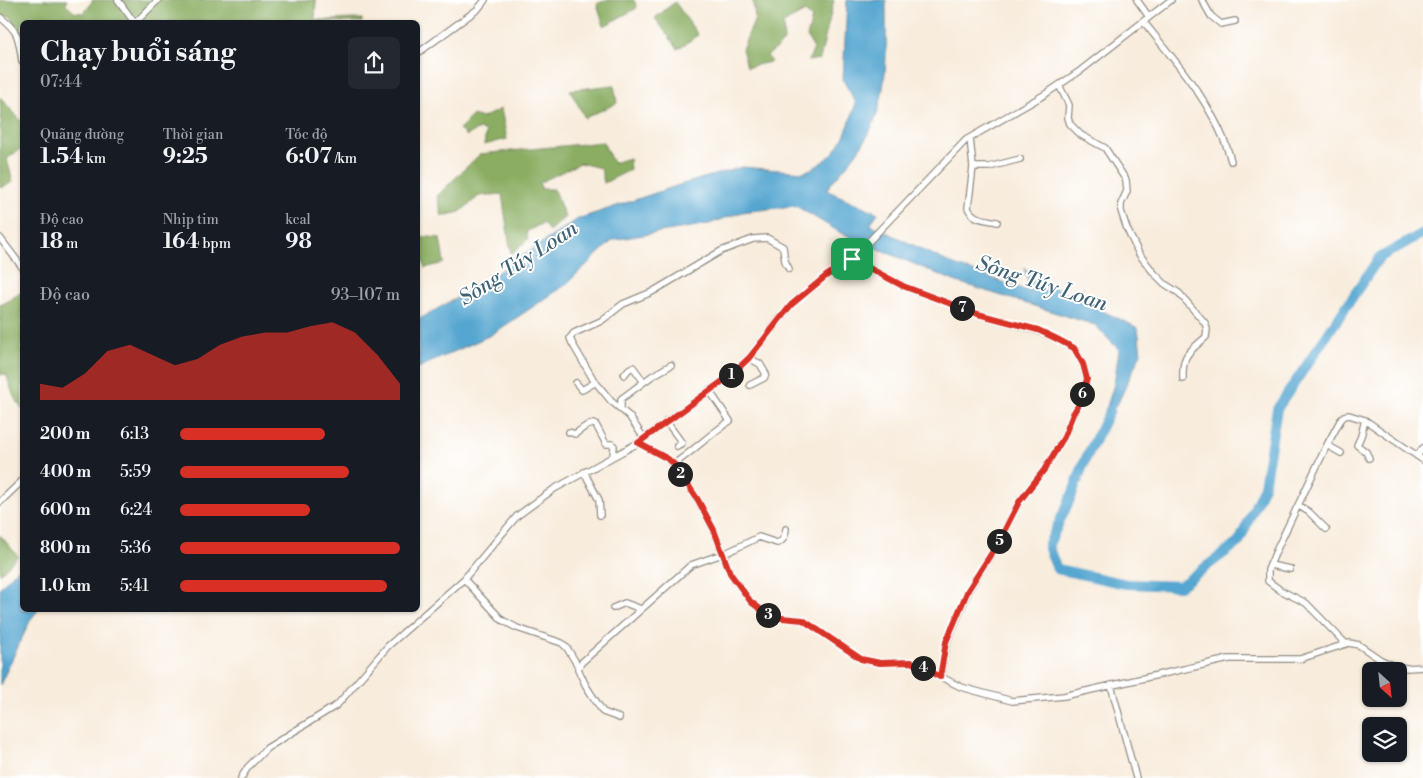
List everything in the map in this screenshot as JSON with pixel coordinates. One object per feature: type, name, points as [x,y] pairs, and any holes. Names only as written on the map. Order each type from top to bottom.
[{"type":"street","points":[[118,0],[133,20]]},
{"type":"street","points":[[137,20],[158,0]]},
{"type":"street","points":[[420,51],[478,9],[485,0]]},
{"type":"street","points":[[1137,0],[1149,16]]},
{"type":"street","points":[[241,778],[248,767],[267,748],[337,705],[388,646],[464,579],[517,516],[554,489],[638,443],[731,375],[749,358],[791,305],[826,276],[852,259],[966,140],[1080,71],[1172,0]]},
{"type":"street","points":[[1202,0],[1211,16],[1221,24],[1235,21]]},
{"type":"street","points":[[0,17],[17,33],[20,50]]},
{"type":"street","points":[[1143,21],[1205,104],[1228,149],[1230,161]]},
{"type":"street","points":[[1059,85],[1069,105],[1068,118],[1070,124],[1081,135],[1105,148],[1126,180],[1127,191],[1121,204],[1121,211],[1139,254],[1160,278],[1179,293],[1205,323],[1207,329],[1206,337],[1185,357],[1182,369],[1183,379]]},
{"type":"street","points":[[970,138],[973,167],[967,205],[972,215],[997,222]]},
{"type":"street","points":[[973,167],[989,167],[1020,159]]},
{"type":"street","points":[[0,238],[20,264]]},
{"type":"street","points":[[644,438],[633,421],[621,408],[611,401],[596,382],[572,343],[570,338],[574,332],[601,321],[623,304],[652,292],[721,251],[753,239],[767,238],[783,247],[789,269]]},
{"type":"street","points":[[852,259],[903,286],[978,314],[1038,330],[1055,338],[1074,348],[1083,364],[1087,379],[1079,404],[1064,437],[1044,470],[1019,502],[998,543],[968,590],[946,642],[940,677]]},
{"type":"street","points":[[749,358],[760,364],[769,374],[750,385]]},
{"type":"street","points":[[621,408],[621,399],[671,365]]},
{"type":"street","points":[[624,375],[633,367],[644,382]]},
{"type":"street","points":[[576,383],[582,390],[596,382]]},
{"type":"street","points":[[674,464],[698,448],[730,421],[709,390]]},
{"type":"street","points":[[1346,644],[1306,603],[1280,590],[1266,579],[1270,565],[1327,445],[1344,416],[1365,420],[1423,460]]},
{"type":"street","points":[[1365,420],[1357,445],[1366,452],[1369,458]]},
{"type":"street","points":[[666,421],[682,442],[677,446]]},
{"type":"street","points":[[569,432],[574,434],[586,426],[596,425],[606,444],[614,446],[613,456]]},
{"type":"street","points":[[638,443],[674,464],[698,500],[714,530],[730,573],[751,602],[771,617],[803,620],[861,659],[880,663],[911,662],[961,687],[1012,700],[1064,696],[1229,659],[1300,659],[1346,644],[1360,645],[1396,667],[1423,667]]},
{"type":"street","points":[[1327,445],[1341,453]]},
{"type":"street","points":[[1417,456],[1423,448]]},
{"type":"street","points":[[584,472],[600,500],[600,514]]},
{"type":"street","points":[[0,502],[20,483]]},
{"type":"street","points":[[1299,506],[1309,512],[1326,529]]},
{"type":"street","points":[[578,666],[691,565],[722,554],[759,537],[777,543],[784,538],[786,529]]},
{"type":"street","points":[[1270,565],[1290,569]]},
{"type":"street","points":[[464,579],[502,620],[517,628],[562,643],[578,666],[586,686],[603,712],[619,718]]},
{"type":"street","points":[[613,608],[625,603],[641,609]]},
{"type":"street","points":[[1111,685],[1136,778]]},
{"type":"green space","points":[[0,0],[67,0],[66,5],[74,12],[84,13],[93,0],[316,0],[315,20],[20,20],[20,43],[11,16],[0,19]]},
{"type":"green space","points":[[606,0],[634,0],[637,8],[604,26],[597,4]]},
{"type":"green space","points":[[753,0],[834,0],[820,59],[808,61],[814,49],[807,37],[812,18],[805,12],[783,24],[784,42],[767,56],[771,62],[747,67],[742,49],[755,19]]},
{"type":"green space","points":[[675,2],[698,35],[678,49],[655,18]]},
{"type":"green space","points":[[362,19],[362,20],[315,20]]},
{"type":"green space","points":[[614,85],[617,103],[585,118],[570,90]]},
{"type":"green space","points":[[0,97],[20,120],[20,149],[7,159],[13,182],[0,188],[0,125]]},
{"type":"green space","points":[[501,109],[507,139],[484,145],[486,132],[479,129],[466,136],[459,129],[473,115],[482,118]]},
{"type":"green space","points":[[603,142],[613,163],[629,158],[630,170],[604,183],[601,168],[580,163],[539,183],[542,189],[554,189],[565,217],[549,231],[543,223],[526,232],[528,239],[511,254],[502,194],[479,196],[460,212],[442,216],[437,196],[480,154]]},
{"type":"green space","points":[[420,236],[440,238],[444,263],[425,268],[420,249]]},
{"type":"green space","points":[[20,293],[20,406],[14,397],[6,374],[0,375],[0,303],[1,305]]},
{"type":"green space","points":[[0,535],[18,556],[0,574]]},
{"type":"water","points":[[847,0],[886,0],[885,69],[880,103],[875,119],[864,143],[826,190],[878,213],[870,224],[954,265],[1031,292],[1024,268],[1034,278],[1138,328],[1141,353],[1118,403],[1102,423],[1114,384],[1119,350],[1095,325],[954,281],[841,233],[796,206],[742,212],[709,224],[613,240],[564,286],[491,335],[420,367],[420,319],[472,289],[578,219],[679,185],[742,167],[804,172],[825,160],[833,153],[844,136],[856,103],[843,80]]},
{"type":"water","points":[[20,567],[20,612],[36,612],[31,619],[0,685],[0,587]]},
{"type":"waterway","name":"Sông Túy Loan","points":[[1110,410],[1085,460],[1072,495],[1048,546],[1057,569],[1126,584],[1180,586],[1239,542],[1264,486],[1277,409],[1379,258],[1423,233]]},
{"type":"route","points":[[852,259],[903,286],[978,314],[1038,330],[1055,338],[1074,348],[1083,364],[1087,379],[1079,404],[1064,437],[1044,470],[1019,502],[998,543],[968,590],[946,642],[940,677],[911,662],[880,663],[861,659],[803,620],[771,617],[751,602],[730,573],[714,530],[698,500],[674,464],[638,443],[731,375],[749,358],[791,305],[826,276],[852,259]]}]
